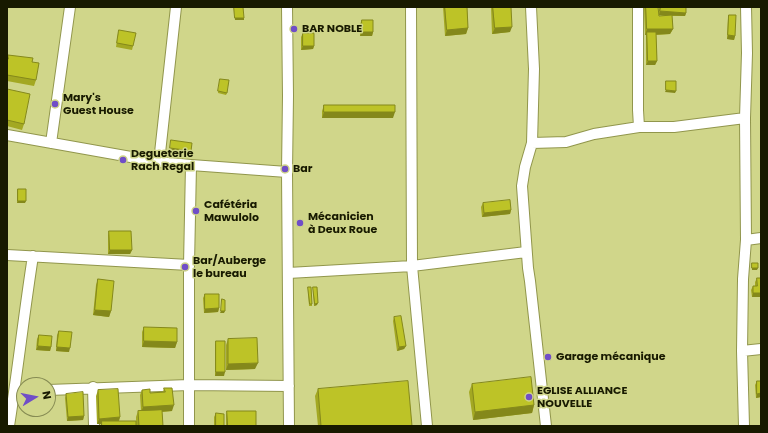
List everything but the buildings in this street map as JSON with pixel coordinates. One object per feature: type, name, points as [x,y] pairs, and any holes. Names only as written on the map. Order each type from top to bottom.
[{"type":"street","points":[[51,143],[70,7]]},
{"type":"street","points":[[159,162],[176,7]]},
{"type":"street","points":[[287,7],[289,426]]},
{"type":"street","points":[[410,7],[412,266],[427,426]]},
{"type":"street","points":[[531,7],[534,69],[532,144],[525,167],[522,186],[526,252],[546,426]]},
{"type":"street","points":[[638,7],[639,127]]},
{"type":"street","points":[[744,426],[742,351],[746,240],[746,7]]},
{"type":"street","points":[[532,144],[566,142],[594,134],[639,127],[674,127],[745,118]]},
{"type":"street","points":[[7,135],[159,162],[287,172]]},
{"type":"street","points":[[189,426],[189,265],[191,165]]},
{"type":"street","points":[[746,240],[761,238]]},
{"type":"street","points":[[288,273],[412,266],[526,252]]},
{"type":"street","points":[[7,255],[189,265]]},
{"type":"street","points":[[20,377],[24,317],[33,256]]},
{"type":"street","points":[[742,351],[761,349]]},
{"type":"street","points":[[56,389],[93,387],[189,385],[289,386]]},
{"type":"street","points":[[93,387],[94,426]]},
{"type":"street","points":[[9,426],[16,402]]},
{"type":"place","name":"BAR NOBLE","points":[[294,29]]},
{"type":"place","name":"Mary's Guest House","points":[[55,104]]},
{"type":"place","name":"Degueterie Rach Regal","points":[[123,160]]},
{"type":"place","name":"Bar","points":[[285,169]]},
{"type":"place","name":"Cafétéria Mawulolo","points":[[196,211]]},
{"type":"place","name":"Mécanicien à Deux Roue","points":[[300,223]]},
{"type":"place","name":"Bar/Auberge le bureau","points":[[185,267]]},
{"type":"place","name":"Garage mécanique","points":[[548,357]]},
{"type":"place","name":"EGLISE ALLIANCE NOUVELLE","points":[[529,397]]}]
